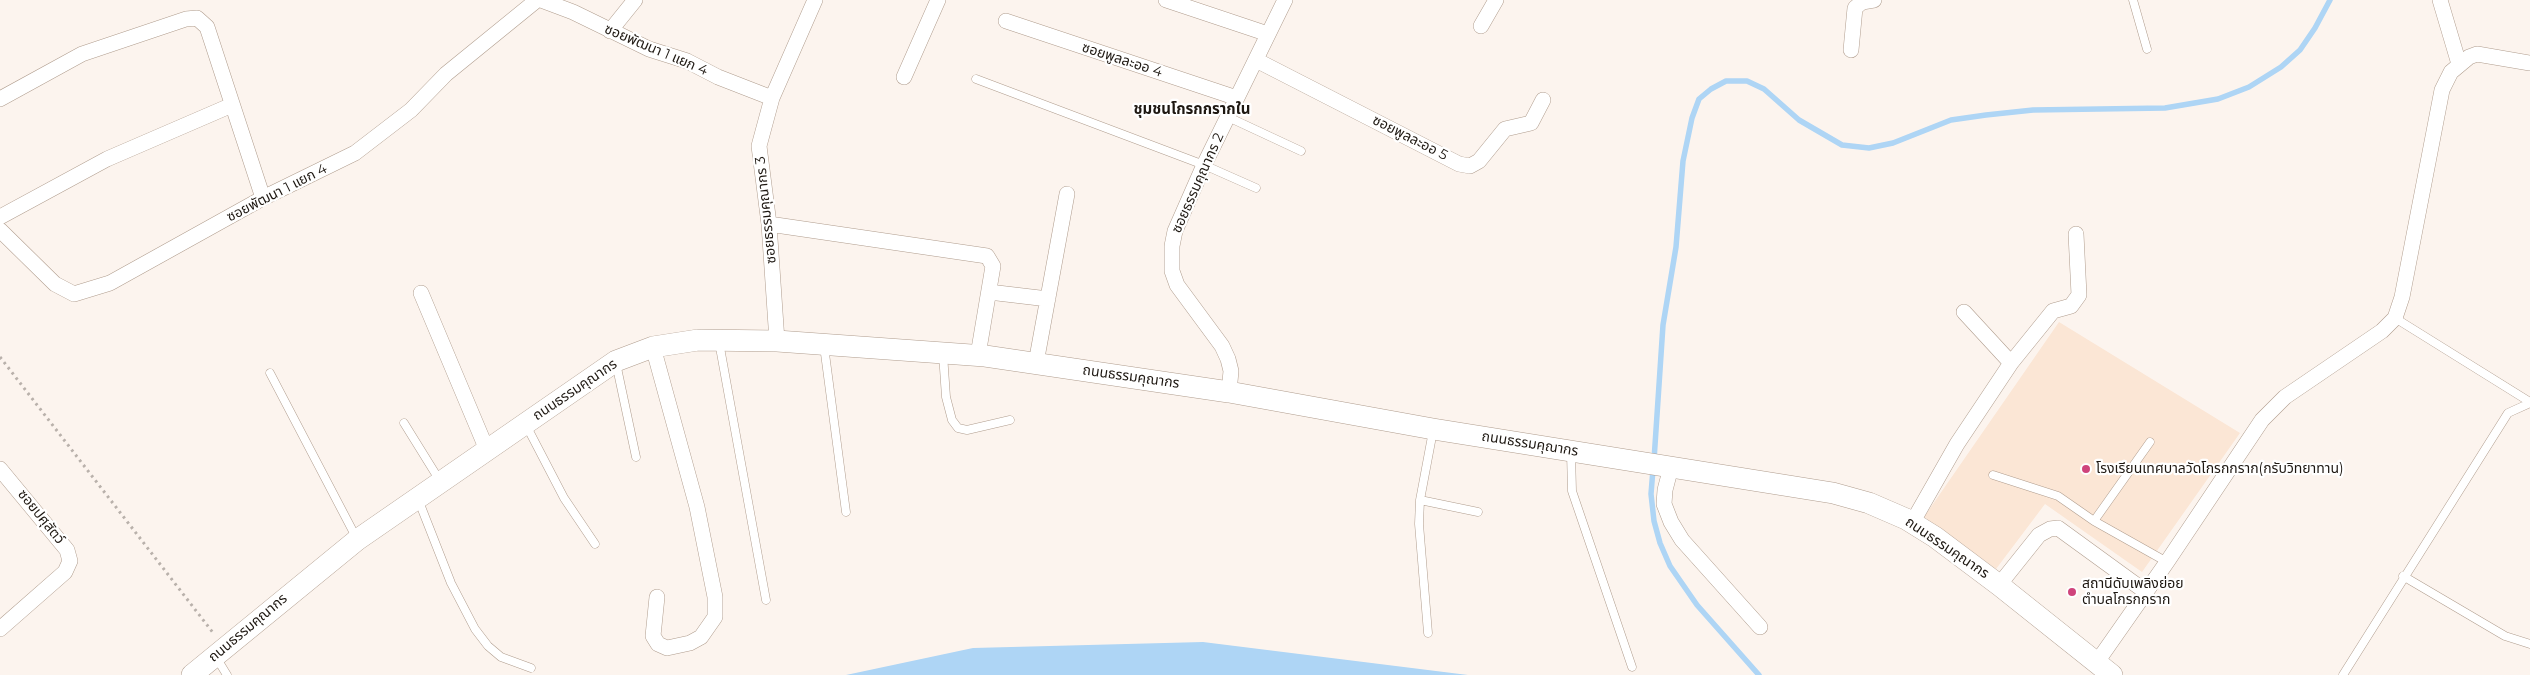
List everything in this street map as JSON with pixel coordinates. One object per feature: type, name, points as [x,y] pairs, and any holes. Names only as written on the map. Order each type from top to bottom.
[{"type":"street","name":"ซอยพัฒนา 1 แยก 4","points":[[0,230],[56,284],[74,294],[110,283],[263,198],[355,153],[411,110],[446,74],[537,0]]},
{"type":"street","name":"ซอยพัฒนา 1 แยก 4","points":[[541,0],[573,12],[649,49],[688,61],[718,77],[772,98]]},
{"type":"street","points":[[610,31],[635,0]]},
{"type":"street","name":"ซอยธรรมคุณากร 3","points":[[777,340],[769,224],[760,146],[772,98],[815,0]]},
{"type":"street","points":[[904,77],[938,0]]},
{"type":"street","points":[[1166,0],[1268,34]]},
{"type":"street","name":"ซอยธรรมคุณากร 2","points":[[1229,392],[1231,371],[1228,359],[1222,346],[1186,301],[1176,285],[1172,271],[1172,246],[1175,231],[1204,165],[1285,0]]},
{"type":"street","points":[[1481,26],[1496,0]]},
{"type":"street","points":[[1851,50],[1855,8],[1862,2],[1874,0]]},
{"type":"street","points":[[2440,0],[2459,64]]},
{"type":"street","points":[[0,99],[82,54],[186,18],[197,18],[207,27],[263,198]]},
{"type":"street","name":"ซอยพูลละออ 4","points":[[1006,21],[1238,98]]},
{"type":"street","points":[[2105,668],[2146,592],[2262,420],[2286,397],[2382,331],[2396,318],[2404,287],[2445,80],[2459,64],[2477,54],[2530,63]]},
{"type":"street","name":"ซอยพูลละออ 5","points":[[1256,60],[1459,164],[1470,166],[1479,161],[1505,128],[1532,123],[1543,100]]},
{"type":"street","points":[[0,217],[107,159],[232,105]]},
{"type":"street","points":[[1036,363],[1067,194]]},
{"type":"street","points":[[769,224],[987,256],[993,266],[978,356]]},
{"type":"street","points":[[1912,523],[1957,444],[2011,363],[2053,311],[2071,306],[2078,295],[2076,234]]},
{"type":"street","points":[[988,292],[1048,299]]},
{"type":"street","points":[[421,294],[487,450]]},
{"type":"street","points":[[1964,312],[2011,363]]},
{"type":"street","name":"ถนนธรรมคุณากร","points":[[192,675],[357,540],[616,361],[653,348],[698,340],[777,340],[943,352],[1036,363],[1229,392],[1433,429],[1833,493],[1869,503],[1912,523],[2000,584],[2105,668]]},
{"type":"street","points":[[653,348],[697,508],[715,597],[715,617],[701,637],[690,643],[666,648],[658,644],[653,636],[657,597]]},
{"type":"street","points":[[1667,466],[1664,504],[1670,522],[1682,540],[1760,627]]},
{"type":"street","name":"ซอยปศุสัตว์","points":[[0,469],[67,550],[70,561],[65,572],[0,629]]},
{"type":"street","points":[[2000,584],[2039,535],[2050,529],[2058,528],[2146,592]]},
{"type":"lane","points":[[2133,0],[2147,49]]},
{"type":"lane","points":[[976,79],[1204,165],[1256,188]]},
{"type":"lane","points":[[1228,116],[1301,150]]},
{"type":"lane","points":[[2396,318],[2530,402]]},
{"type":"lane","points":[[719,340],[766,600]]},
{"type":"lane","points":[[824,344],[846,512]]},
{"type":"lane","points":[[943,352],[946,397],[952,420],[958,428],[967,430],[1010,420]]},
{"type":"lane","points":[[616,361],[636,457]]},
{"type":"lane","points":[[270,373],[357,540]]},
{"type":"lane","points":[[2343,675],[2403,576],[2508,412],[2530,402]]},
{"type":"lane","points":[[404,423],[441,481]]},
{"type":"lane","points":[[525,423],[564,498],[595,544]]},
{"type":"lane","points":[[1428,633],[1419,524],[1420,500],[1433,429]]},
{"type":"lane","points":[[2094,521],[2150,442]]},
{"type":"lane","points":[[1571,451],[1570,473],[1572,491],[1632,667]]},
{"type":"lane","points":[[1993,475],[2058,496],[2094,521],[2167,562]]},
{"type":"lane","points":[[417,498],[451,583],[475,629],[488,646],[501,657],[531,668]]},
{"type":"lane","points":[[1420,500],[1478,512]]},
{"type":"lane","points":[[2403,576],[2506,636],[2530,644]]},
{"type":"lane","points":[[220,652],[227,675]]},
{"type":"path","points":[[0,357],[220,652]]},
{"type":"shaded area","name":"โรงเรียนเทศบาลวัดโกรกกราก(กรับวิทยาทาน)","points":[[2059,322],[2240,433],[2142,572],[2045,504],[1996,569],[1924,517]]},
{"type":"water","points":[[1203,642],[1468,675],[846,675],[973,648]]},
{"type":"waterway","points":[[1654,460],[1663,325],[1676,247],[1683,161],[1692,118],[1699,99],[1711,89],[1726,81],[1747,81],[1764,89],[1799,120],[1842,145],[1869,148],[1893,143],[1951,120],[1986,115],[2033,110],[2165,108],[2218,99],[2249,87],[2281,67],[2300,50],[2315,28],[2330,0]]},
{"type":"waterway","points":[[1653,469],[1651,494],[1654,521],[1660,543],[1670,566],[1697,605],[1759,675]]},
{"type":"place","name":"โรงเรียนเทศบาลวัดโกรกกราก(กรับวิทยาทาน)","points":[[2086,469]]},
{"type":"place","name":"สถานีดับเพลิงย่อย ตำบลโกรกกราก","points":[[2072,592]]},
{"type":"district","name":"ชุมชนโกรกกรากใน","points":[[1192,110]]}]
